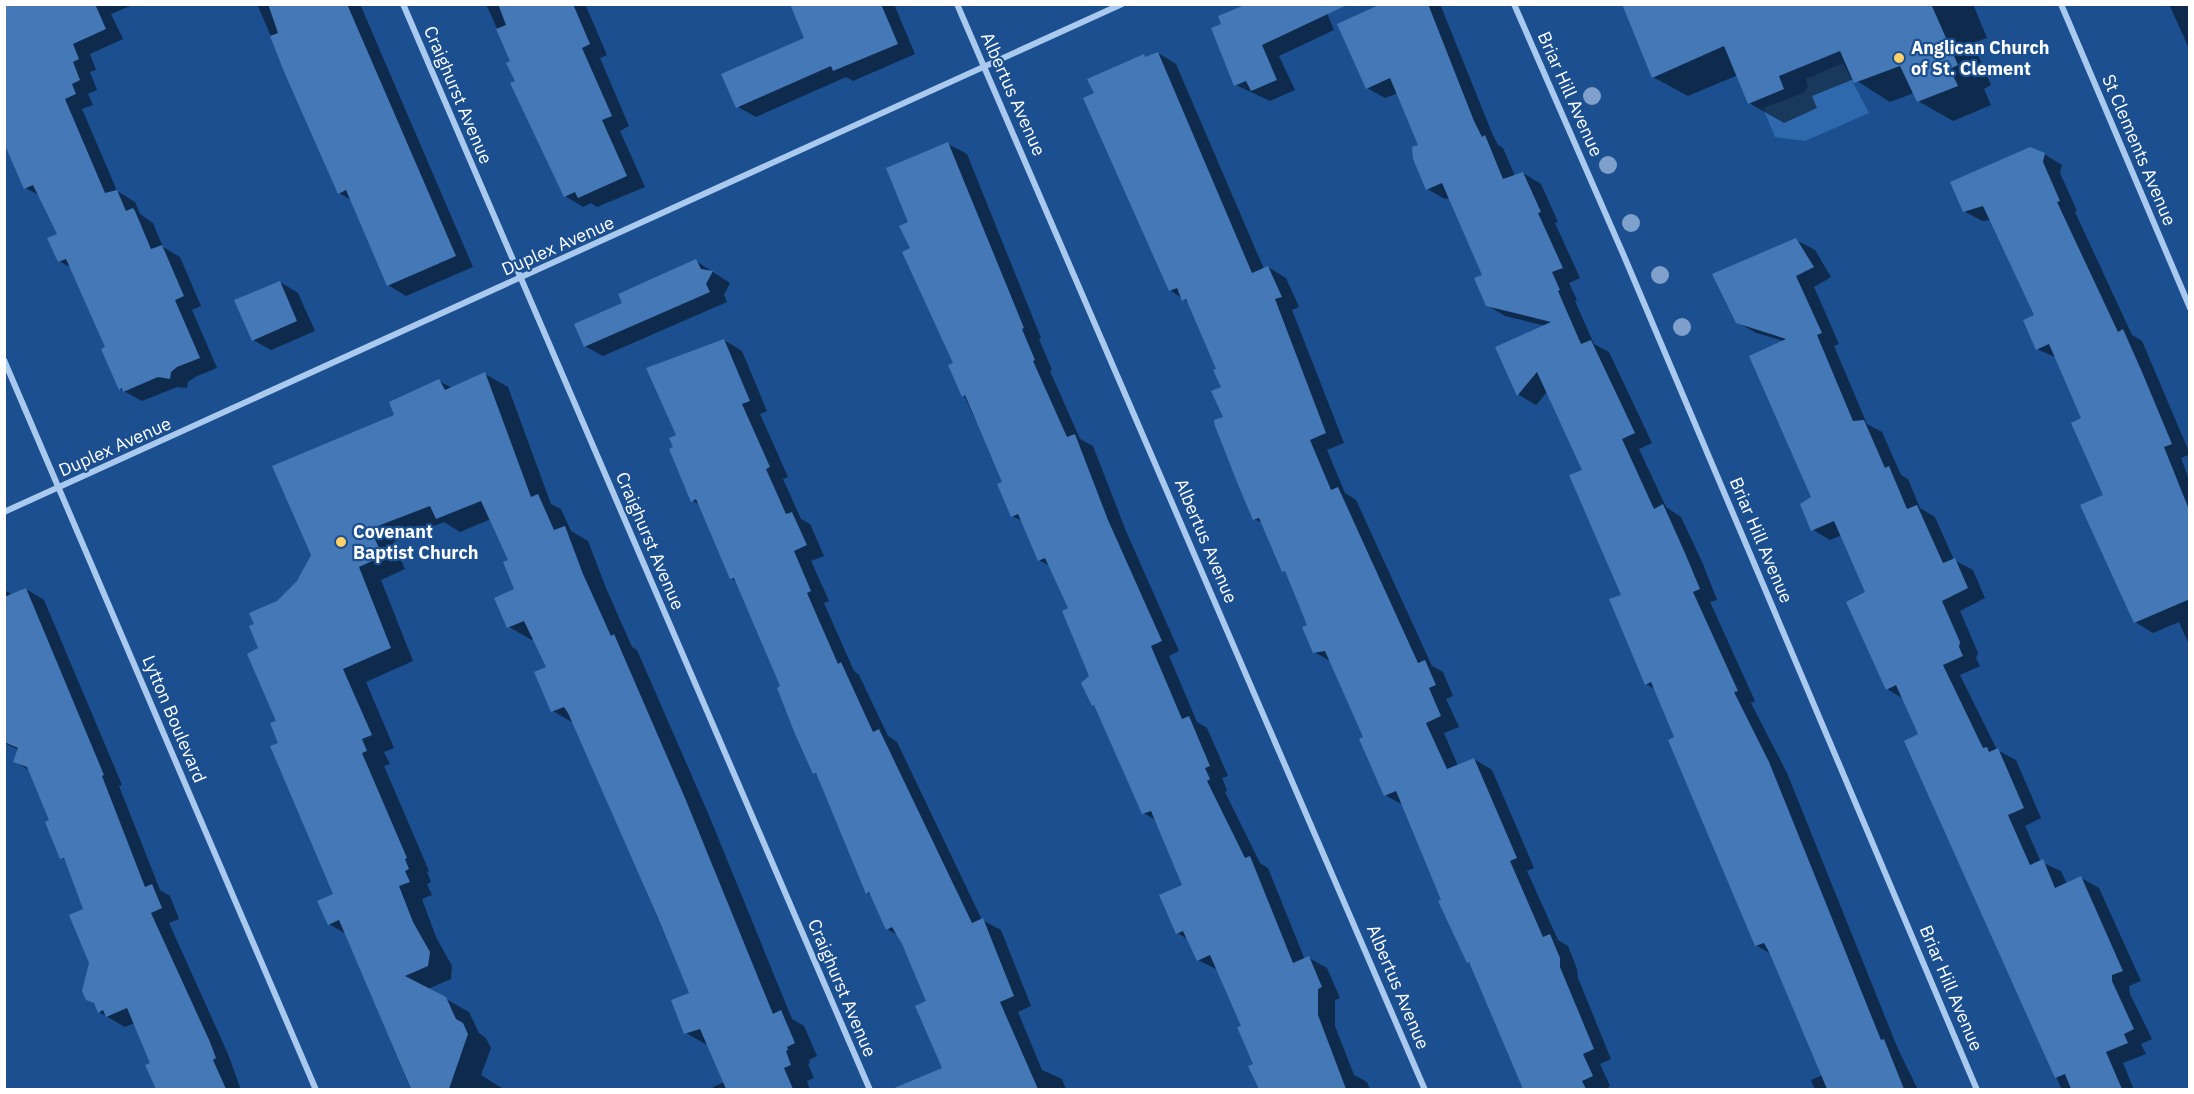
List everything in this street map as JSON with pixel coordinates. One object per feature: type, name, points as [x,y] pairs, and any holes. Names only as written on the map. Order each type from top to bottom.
[{"type":"street","name":"Craighurst Avenue","points":[[403,4],[870,1089]]},
{"type":"street","name":"Albertus Avenue","points":[[957,4],[1425,1089]]},
{"type":"street","name":"Duplex Avenue","points":[[4,512],[59,489],[1122,4]]},
{"type":"street","name":"Briar Hill Avenue","points":[[1514,4],[1624,256],[1977,1089]]},
{"type":"street","name":"St Clements Avenue","points":[[2061,4],[2190,308]]},
{"type":"street","name":"Lytton Boulevard","points":[[4,360],[316,1089]]},
{"type":"shaded area","points":[[1843,63],[1869,113],[1805,141],[1775,137],[1763,108],[1803,93],[1808,86],[1806,79]]},
{"type":"building","points":[[4,4],[95,4],[106,29],[73,44],[79,59],[73,62],[80,80],[72,84],[76,94],[65,99],[105,193],[117,190],[126,211],[133,208],[151,249],[162,245],[184,296],[175,300],[200,358],[177,367],[171,372],[170,379],[158,377],[123,392],[122,388],[119,390],[101,349],[105,347],[66,259],[58,262],[47,238],[57,234],[33,185],[24,189],[4,143]]},
{"type":"building","points":[[268,4],[347,4],[456,256],[387,286],[346,190],[338,194],[285,74],[270,36],[278,33]]},
{"type":"building","points":[[498,4],[573,4],[590,44],[582,48],[612,116],[602,120],[627,176],[578,198],[575,192],[564,197],[510,83],[515,81],[506,63],[510,61],[496,29],[506,25]]},
{"type":"building","points":[[790,4],[881,4],[898,44],[833,71],[831,66],[736,108],[721,74],[804,38]]},
{"type":"building","points":[[1247,4],[1349,4],[1262,45],[1277,80],[1251,91],[1246,81],[1234,86],[1211,28],[1221,24],[1218,16]]},
{"type":"building","points":[[1381,4],[1428,4],[1474,121],[1482,137],[1485,135],[1503,179],[1523,172],[1541,212],[1538,213],[1563,268],[1552,272],[1560,290],[1558,291],[1581,344],[1591,340],[1635,433],[1622,439],[1654,509],[1663,504],[1685,553],[1700,589],[1693,592],[1738,691],[1734,692],[1769,762],[1881,1040],[1884,1039],[1904,1089],[1827,1089],[1770,954],[1764,943],[1755,946],[1668,740],[1674,737],[1651,682],[1645,685],[1609,599],[1621,595],[1569,475],[1582,470],[1537,372],[1517,396],[1495,347],[1551,322],[1486,306],[1474,278],[1482,275],[1442,183],[1426,190],[1413,159],[1412,147],[1418,145],[1390,78],[1366,89],[1337,24]]},
{"type":"building","name":"Anglican Church of St. Clement","points":[[1622,4],[1931,4],[1958,65],[1950,69],[1958,86],[1917,102],[1900,66],[1854,83],[1840,51],[1779,76],[1784,89],[1748,104],[1724,46],[1652,78]]},
{"type":"building","points":[[1158,52],[1252,273],[1268,266],[1282,297],[1275,299],[1326,433],[1310,440],[1331,490],[1338,487],[1418,663],[1425,660],[1436,685],[1429,688],[1441,716],[1426,723],[1447,769],[1474,758],[1517,858],[1510,861],[1543,937],[1550,934],[1560,958],[1560,967],[1594,1049],[1583,1054],[1593,1076],[1582,1081],[1586,1089],[1523,1089],[1469,962],[1467,963],[1438,901],[1441,900],[1396,791],[1384,796],[1359,739],[1363,737],[1325,651],[1313,653],[1302,627],[1307,625],[1285,571],[1282,572],[1259,518],[1253,520],[1239,487],[1215,426],[1214,420],[1223,417],[1211,391],[1221,387],[1213,370],[1216,369],[1186,299],[1182,301],[1177,288],[1169,291],[1083,98],[1094,93],[1087,79],[1144,54],[1145,57]]},
{"type":"building","points":[[948,142],[1024,328],[1022,329],[1035,360],[1033,361],[1067,437],[1075,434],[1108,520],[1162,641],[1151,646],[1182,719],[1189,716],[1210,766],[1205,768],[1210,779],[1207,781],[1245,858],[1250,856],[1293,963],[1309,956],[1322,987],[1318,989],[1318,1015],[1346,1089],[1259,1089],[1248,1066],[1253,1064],[1237,1027],[1241,1026],[1210,955],[1197,961],[1183,931],[1176,934],[1159,895],[1182,885],[1151,811],[1142,814],[1094,705],[1092,706],[1081,683],[1089,676],[1062,611],[1068,608],[1045,558],[1038,561],[1018,514],[1011,517],[997,484],[1002,482],[965,395],[962,397],[948,365],[953,363],[902,252],[910,248],[899,226],[908,222],[886,168]]},
{"type":"building","points":[[2030,147],[2045,153],[2043,162],[2060,201],[2057,202],[2118,332],[2123,329],[2142,372],[2172,444],[2164,447],[2190,512],[2190,599],[2134,623],[2080,505],[2103,495],[2071,423],[2081,418],[2049,344],[2036,350],[2023,320],[2034,315],[1983,206],[1963,212],[1950,182]]},
{"type":"building","points":[[1796,238],[1814,267],[1796,276],[1822,333],[1817,335],[1853,421],[1864,420],[1885,468],[1889,466],[1907,509],[1917,505],[1943,563],[1955,558],[1968,588],[1942,601],[1960,642],[1959,647],[1963,656],[1943,665],[1983,748],[1987,747],[1989,752],[1998,748],[2024,808],[2008,815],[2030,865],[2043,859],[2055,888],[2081,876],[2123,971],[2112,975],[2112,981],[2134,1029],[2124,1034],[2128,1043],[2106,1052],[2122,1089],[2071,1089],[2065,1074],[2055,1078],[1904,741],[1918,734],[1896,685],[1886,690],[1846,602],[1865,592],[1834,521],[1811,531],[1800,504],[1811,497],[1749,356],[1786,339],[1736,323],[1712,274]]},
{"type":"building","points":[[696,259],[701,269],[713,271],[706,284],[710,292],[584,347],[574,324],[622,303],[618,294]]},
{"type":"building","points":[[280,281],[297,321],[252,341],[234,300]]},
{"type":"building","points":[[724,339],[750,401],[742,404],[770,467],[766,469],[786,514],[792,512],[807,545],[794,551],[811,591],[807,593],[838,664],[841,662],[873,732],[879,729],[972,923],[983,918],[1014,996],[1000,1002],[1038,1089],[892,1089],[942,1068],[915,1006],[926,1001],[902,944],[892,927],[886,930],[869,892],[866,894],[816,773],[813,774],[795,734],[777,688],[780,686],[734,578],[730,579],[696,499],[691,502],[669,449],[673,447],[669,438],[676,435],[646,368]]},
{"type":"building","points":[[485,372],[531,497],[538,494],[554,530],[565,526],[583,574],[611,636],[614,634],[685,798],[773,1014],[781,1010],[795,1043],[787,1047],[786,1051],[791,1065],[784,1068],[793,1089],[726,1089],[700,1029],[684,1034],[671,1000],[689,993],[658,918],[568,713],[564,707],[551,712],[534,672],[546,667],[524,621],[507,628],[494,598],[514,589],[503,562],[508,560],[481,501],[436,519],[430,506],[370,529],[383,556],[359,567],[391,648],[343,669],[372,735],[362,739],[367,751],[362,753],[407,858],[405,859],[409,869],[405,871],[410,882],[399,886],[413,922],[430,952],[428,966],[405,976],[446,997],[456,1019],[463,1023],[468,1034],[449,1089],[411,1089],[339,920],[328,925],[317,901],[333,894],[270,746],[278,743],[270,723],[276,721],[247,654],[258,648],[249,626],[254,624],[249,613],[277,601],[297,581],[311,555],[272,466],[394,415],[389,402],[439,379],[445,390]]},
{"type":"building","points":[[26,588],[104,775],[102,776],[145,887],[152,884],[162,908],[151,913],[210,1042],[216,1058],[213,1060],[226,1089],[156,1089],[145,1065],[150,1063],[127,1008],[106,1017],[103,1010],[98,1013],[94,1003],[86,1000],[82,991],[89,963],[69,915],[83,909],[64,858],[60,859],[45,822],[49,820],[27,767],[13,762],[18,748],[4,742],[4,597]]},
{"type":"place","name":"Anglican Church of St. Clement","points":[[1899,58]]},
{"type":"place","name":"Covenant Baptist Church","points":[[341,542]]}]
